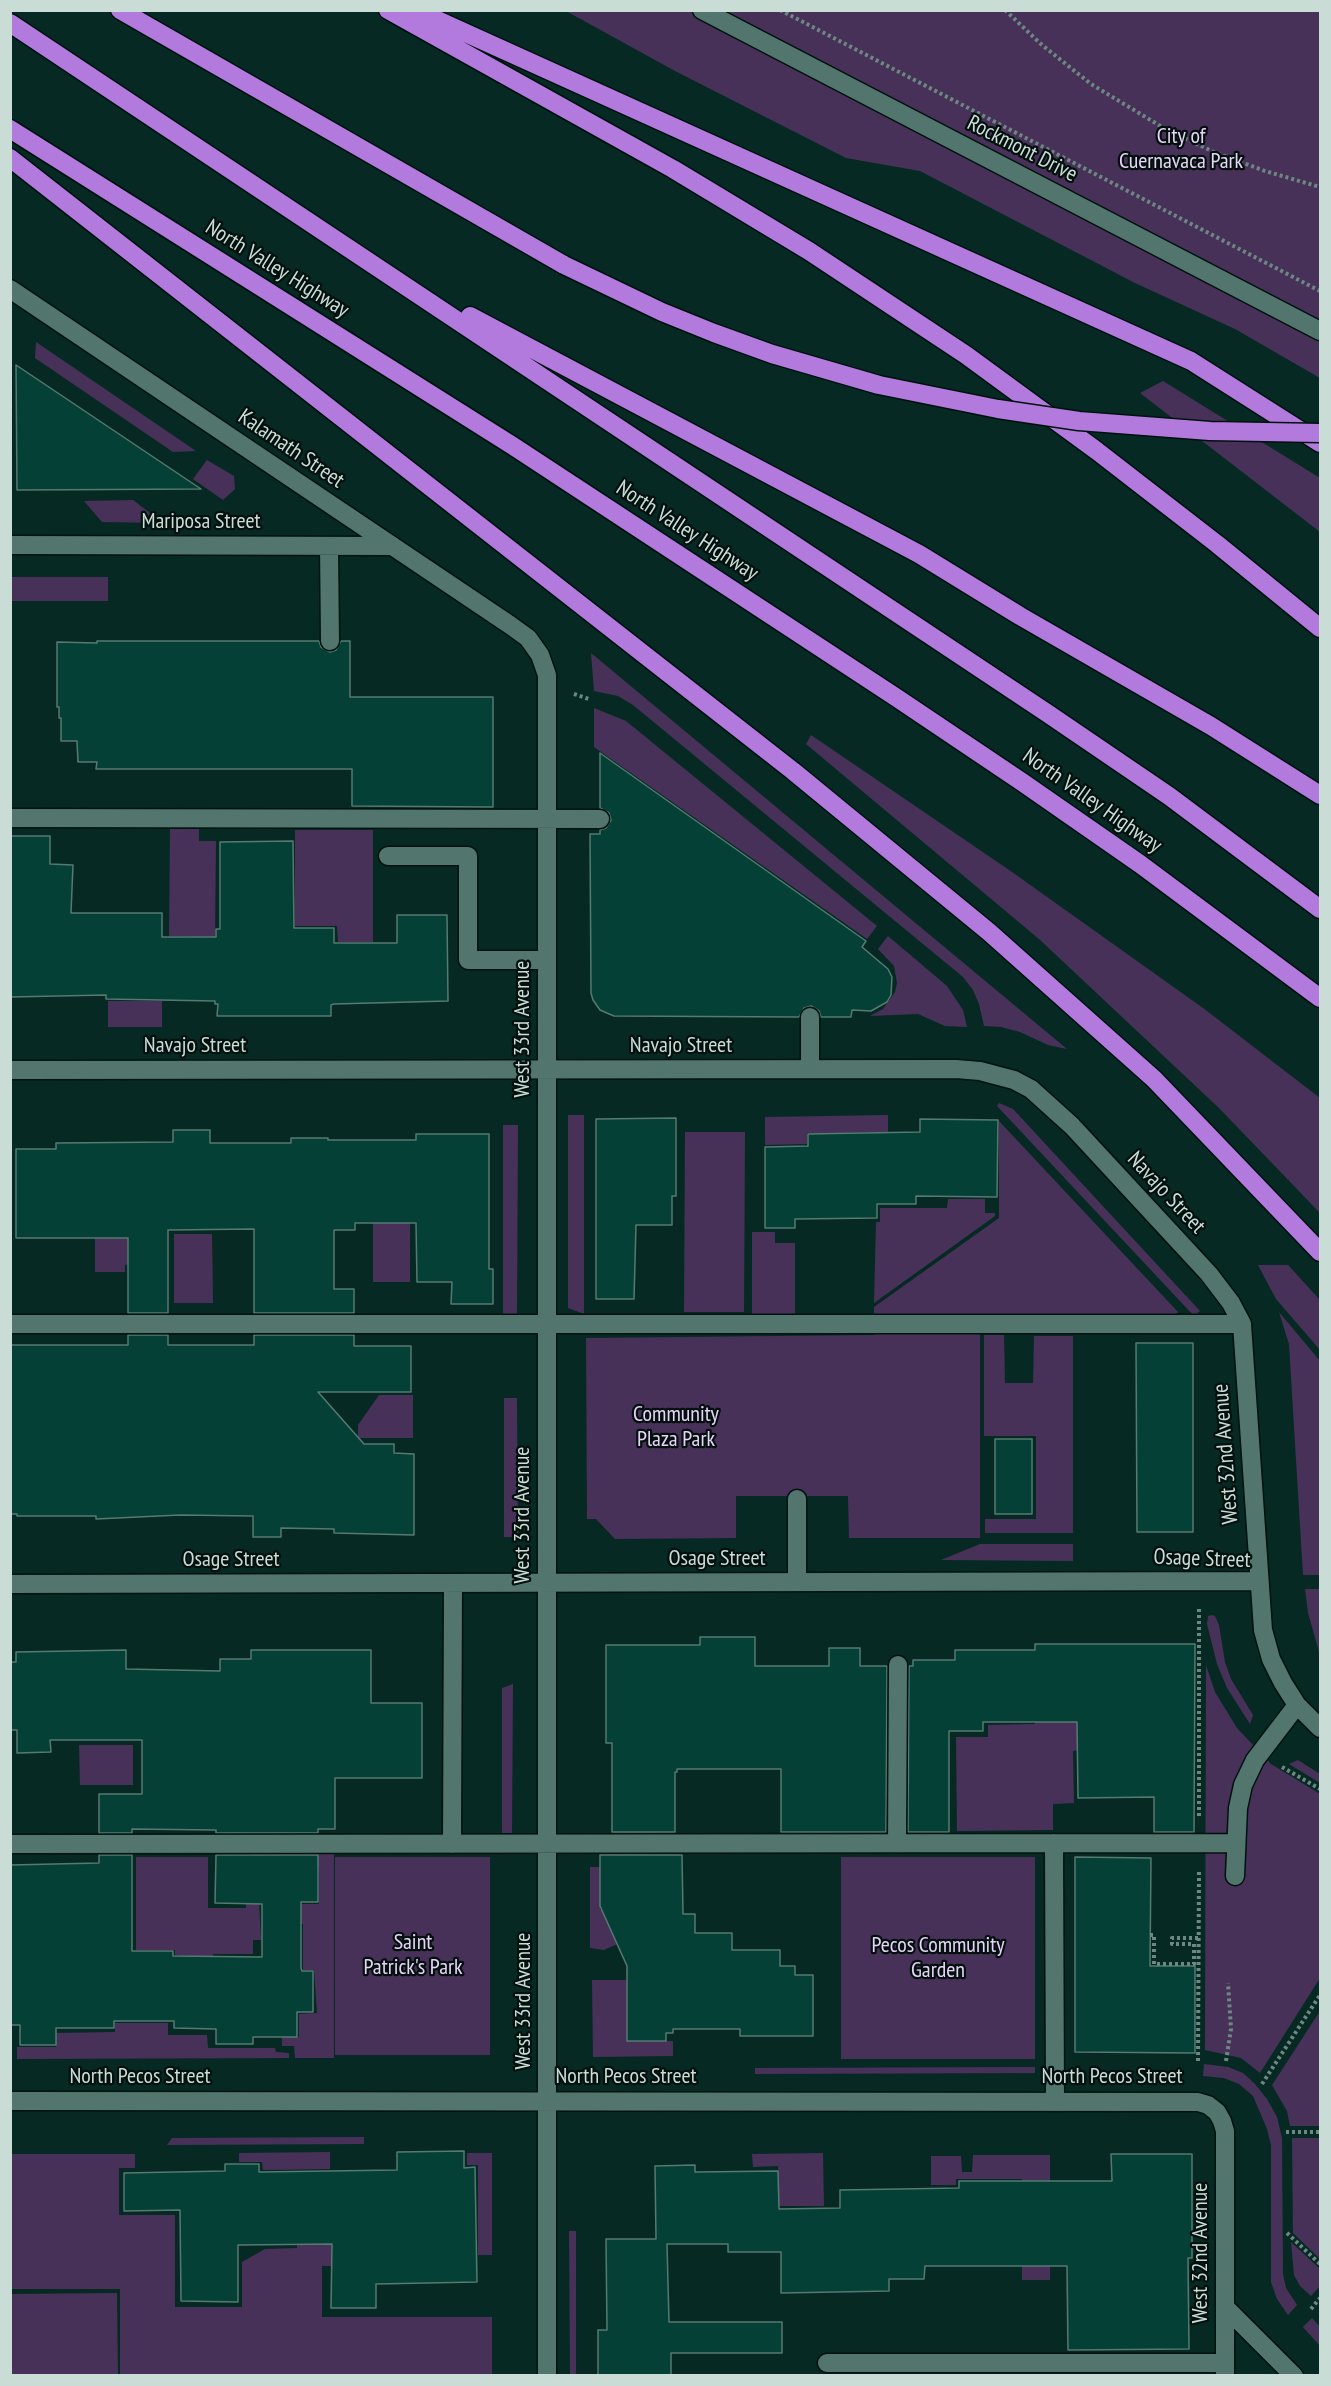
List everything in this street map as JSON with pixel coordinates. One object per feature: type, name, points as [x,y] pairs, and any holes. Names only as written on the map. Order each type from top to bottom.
[{"type":"highway","points":[[120,10],[564,265],[662,312],[772,354],[879,385],[998,409],[1079,421],[1147,427],[1268,433],[1320,433]]},
{"type":"highway","points":[[388,10],[673,169],[809,251],[966,355],[1106,458],[1320,628]]},
{"type":"highway","points":[[414,10],[1191,361],[1320,443]]},
{"type":"highway","points":[[10,23],[381,268],[1169,796],[1320,909]]},
{"type":"highway","name":"North Valley Highway","points":[[10,129],[513,446],[916,711],[1140,864],[1320,998]]},
{"type":"highway","points":[[10,158],[793,771],[989,932],[1154,1079],[1320,1252]]},
{"type":"highway","points":[[381,268],[919,554],[1020,616],[1211,726],[1320,795]]},
{"type":"street","name":"Rockmont Drive","points":[[702,10],[1320,331]]},
{"type":"street","name":"Kalamath Street","points":[[10,289],[528,638],[540,655]]},
{"type":"street","name":"Mariposa Street","points":[[10,545],[392,546]]},
{"type":"street","points":[[329,546],[330,641]]},
{"type":"street","name":"West 33rd Avenue","points":[[540,655],[547,675],[547,2376]]},
{"type":"street","points":[[10,818],[600,819]]},
{"type":"street","points":[[388,856],[468,856],[468,960],[547,960]]},
{"type":"street","points":[[810,1017],[810,1070]]},
{"type":"street","name":"Navajo Street","points":[[10,1070],[966,1070],[996,1074],[1031,1089],[1072,1126],[1209,1274],[1231,1304],[1242,1324]]},
{"type":"street","points":[[10,1324],[1242,1324]]},
{"type":"street","name":"West 32nd Avenue","points":[[1242,1324],[1258,1581]]},
{"type":"street","points":[[796,1499],[797,1582]]},
{"type":"street","name":"Osage Street","points":[[10,1584],[1258,1581],[1263,1630],[1271,1659],[1297,1705],[1320,1728]]},
{"type":"street","points":[[452,1844],[453,1583]]},
{"type":"street","points":[[897,1843],[898,1665]]},
{"type":"street","points":[[1235,1876],[1238,1808],[1243,1785],[1256,1760],[1297,1705]]},
{"type":"street","points":[[1054,1843],[1055,2101]]},
{"type":"street","points":[[10,1844],[1235,1843]]},
{"type":"street","name":"North Pecos Street","points":[[10,2101],[1198,2102],[1208,2105],[1216,2112],[1225,2131]]},
{"type":"street","name":"West 32nd Avenue","points":[[1225,2131],[1225,2369]]},
{"type":"street","points":[[1225,2307],[1294,2376]]},
{"type":"street","points":[[827,2363],[1225,2369]]},
{"type":"path","points":[[780,10],[1320,291]]},
{"type":"path","points":[[1005,10],[1042,45],[1091,84],[1167,130],[1214,152],[1265,171],[1320,187]]},
{"type":"path","points":[[575,694],[589,699]]},
{"type":"path","points":[[1277,1763],[1320,1789]]},
{"type":"path","points":[[1150,1935],[1154,1935],[1154,1965],[1194,1964],[1194,1944],[1172,1944],[1172,1938],[1198,1938]]},
{"type":"path","points":[[1226,2061],[1231,2029],[1228,1983]]},
{"type":"path","points":[[1262,2084],[1320,1995]]},
{"type":"path","points":[[1286,2132],[1320,2132]]},
{"type":"path","points":[[1287,2233],[1320,2264]]},
{"type":"path","points":[[1311,2309],[1320,2298]]},
{"type":"green space","name":"City of Cuernavaca Park","points":[[566,11],[1320,11],[1320,378],[1235,329],[1135,283],[920,171],[846,158],[675,71]]},
{"type":"green space","points":[[36,342],[196,451],[173,452],[35,358]]},
{"type":"green space","points":[[1163,381],[1320,478],[1320,532],[1140,393]]},
{"type":"green space","points":[[207,460],[234,476],[235,489],[223,500],[193,479]]},
{"type":"green space","points":[[133,500],[163,523],[102,522],[84,501]]},
{"type":"green space","points":[[11,577],[108,577],[108,601],[11,601]]},
{"type":"green space","points":[[591,653],[1067,1049],[1048,1045],[1020,1032],[1001,1027],[984,1026],[973,990],[963,977],[633,705],[618,696],[594,691]]},
{"type":"green space","points":[[594,708],[626,721],[877,926],[867,939],[594,747]]},
{"type":"green space","points":[[811,735],[1012,872],[1203,1008],[1320,1098],[1320,1213],[1219,1108],[1039,939],[806,744]]},
{"type":"green space","points":[[170,829],[199,829],[199,841],[216,841],[215,937],[169,936]]},
{"type":"green space","points":[[295,830],[373,830],[373,942],[338,942],[337,926],[295,926]]},
{"type":"green space","points":[[888,936],[947,986],[963,1010],[967,1027],[945,1026],[918,1014],[870,1016],[883,1009],[895,992],[897,983],[894,966],[878,949]]},
{"type":"green space","points":[[108,1001],[162,1001],[162,1027],[108,1027]]},
{"type":"green space","points":[[999,1103],[1013,1109],[1200,1311],[1194,1316],[997,1106]]},
{"type":"green space","points":[[568,1115],[584,1115],[584,1314],[568,1308]]},
{"type":"green space","points":[[888,1115],[888,1139],[876,1139],[875,1132],[842,1133],[841,1142],[828,1144],[828,1133],[807,1133],[807,1144],[765,1145],[765,1117]]},
{"type":"green space","name":"Community Plaza Park","points":[[999,1121],[1178,1312],[1172,1318],[980,1319],[980,1538],[849,1538],[848,1496],[736,1496],[736,1538],[615,1539],[596,1519],[587,1519],[586,1338],[874,1335],[874,1307],[999,1218]]},
{"type":"green space","points":[[503,1125],[518,1125],[517,1317],[503,1317]]},
{"type":"green space","points":[[685,1132],[745,1132],[744,1312],[684,1312]]},
{"type":"green space","points":[[948,1199],[985,1199],[985,1213],[995,1213],[995,1216],[874,1303],[876,1222],[880,1222],[880,1208],[947,1208]]},
{"type":"green space","points":[[410,1214],[410,1282],[373,1282],[373,1215]]},
{"type":"green space","points":[[95,1228],[130,1228],[130,1264],[125,1265],[125,1272],[95,1272]]},
{"type":"green space","points":[[752,1232],[775,1232],[775,1243],[795,1243],[795,1316],[752,1316]]},
{"type":"green space","points":[[174,1234],[212,1234],[213,1303],[174,1303]]},
{"type":"green space","points":[[1258,1265],[1288,1265],[1320,1300],[1320,1350],[1276,1299]]},
{"type":"green space","points":[[1279,1312],[1320,1361],[1320,1575],[1303,1575],[1289,1344]]},
{"type":"green space","points":[[984,1335],[1004,1335],[1005,1383],[1033,1383],[1034,1336],[1073,1336],[1073,1533],[985,1533],[985,1519],[1036,1519],[1036,1436],[984,1436]]},
{"type":"green space","points":[[379,1395],[413,1395],[413,1438],[358,1438],[358,1425]]},
{"type":"green space","points":[[504,1398],[517,1398],[518,1537],[504,1537]]},
{"type":"green space","points":[[980,1544],[1073,1544],[1073,1561],[941,1560]]},
{"type":"green space","points":[[1305,1589],[1320,1589],[1320,1655],[1308,1613]]},
{"type":"green space","points":[[1208,1616],[1215,1616],[1219,1625],[1225,1662],[1231,1679],[1253,1715],[1250,1724],[1227,1688],[1217,1664],[1207,1624]]},
{"type":"green space","points":[[1206,1665],[1215,1692],[1237,1728],[1271,1764],[1320,1794],[1320,1978],[1260,2073],[1241,2058],[1205,2050]]},
{"type":"green space","points":[[513,1684],[512,1833],[502,1833],[502,1688]]},
{"type":"green space","points":[[1082,1717],[1082,1750],[1073,1751],[1074,1803],[1053,1804],[1053,1830],[957,1831],[956,1737],[988,1737],[988,1725],[1035,1724],[1035,1718]]},
{"type":"green space","points":[[79,1745],[133,1745],[133,1785],[80,1785]]},
{"type":"green space","points":[[1298,1760],[1320,1774],[1320,1783],[1289,1764]]},
{"type":"green space","points":[[253,1853],[334,1853],[334,2058],[295,2058],[294,2046],[282,2046],[282,2037],[299,2037],[299,2014],[317,2013],[314,1970],[303,1970],[303,1924],[263,1924],[263,1904],[319,1904],[319,1866],[266,1866],[259,1901],[261,1940],[253,1940],[253,1954],[213,1954],[213,1969],[175,1969],[175,1950],[136,1950],[136,1857],[208,1857],[208,1908],[246,1908],[246,1866],[253,1866]]},
{"type":"green space","name":"Saint Patrick's Park","points":[[335,1857],[490,1857],[490,2055],[335,2055]]},
{"type":"green space","name":"Pecos Community Garden","points":[[841,1857],[1035,1857],[1035,2059],[841,2059]]},
{"type":"green space","points":[[590,1867],[600,1867],[600,1910],[655,1910],[655,1927],[604,1950],[590,1948]]},
{"type":"green space","points":[[592,1980],[627,1980],[628,2041],[673,2041],[673,2056],[593,2057]]},
{"type":"green space","points":[[1320,2011],[1320,2126],[1290,2126],[1287,2111],[1272,2085]]},
{"type":"green space","points":[[115,2023],[168,2023],[168,2035],[207,2035],[208,2048],[275,2048],[276,2052],[289,2053],[289,2058],[17,2059],[17,2047],[56,2047],[56,2033],[115,2032]]},
{"type":"green space","points":[[1204,2064],[1228,2067],[1243,2073],[1267,2099],[1277,2117],[1282,2138],[1283,2274],[1286,2288],[1297,2305],[1288,2315],[1277,2299],[1271,2282],[1271,2145],[1267,2129],[1253,2096],[1239,2084],[1224,2078],[1203,2076]]},
{"type":"green space","points":[[1035,2067],[1035,2073],[755,2074],[755,2068]]},
{"type":"green space","points":[[364,2137],[364,2144],[167,2145],[172,2138]]},
{"type":"green space","points":[[1292,2138],[1320,2138],[1320,2259],[1293,2233]]},
{"type":"green space","points":[[330,2152],[330,2169],[263,2170],[262,2162],[239,2162],[239,2153]]},
{"type":"green space","points":[[467,2153],[492,2153],[492,2255],[478,2255],[478,2165],[467,2165]]},
{"type":"green space","points":[[823,2153],[824,2206],[779,2206],[778,2166],[753,2167],[752,2154]]},
{"type":"green space","points":[[10,2154],[135,2154],[135,2168],[119,2168],[119,2215],[175,2215],[175,2307],[242,2307],[242,2262],[265,2249],[297,2248],[297,2197],[362,2266],[322,2266],[322,2317],[492,2317],[492,2375],[120,2375],[120,2289],[11,2289]]},
{"type":"green space","points":[[973,2155],[1050,2155],[1050,2280],[1022,2280],[1022,2179],[956,2179],[956,2185],[931,2185],[931,2156],[961,2156],[962,2172],[972,2172]]},
{"type":"green space","points":[[569,2231],[576,2231],[576,2376],[570,2375]]},
{"type":"green space","points":[[1291,2242],[1320,2269],[1320,2286],[1311,2296],[1300,2286],[1294,2275]]},
{"type":"green space","points":[[117,2293],[118,2375],[12,2375],[12,2294]]},
{"type":"green space","points":[[1312,2318],[1320,2327],[1320,2346],[1303,2327]]},
{"type":"building","points":[[16,365],[201,489],[17,490]]},
{"type":"building","points":[[97,641],[319,641],[321,647],[330,652],[336,650],[341,641],[350,641],[350,697],[493,697],[493,807],[352,806],[352,769],[96,769],[97,762],[78,762],[77,741],[61,741],[61,718],[59,718],[59,707],[57,707],[57,642],[97,643]]},
{"type":"building","points":[[600,753],[866,941],[862,947],[888,969],[892,977],[891,995],[887,1002],[871,1011],[852,1010],[851,1017],[821,1017],[819,1011],[811,1006],[804,1008],[799,1017],[614,1016],[600,1010],[591,993],[590,834],[600,834],[600,830],[606,828],[611,820],[609,813],[600,808]]},
{"type":"building","points":[[10,836],[50,836],[50,864],[73,865],[71,913],[162,913],[162,937],[216,937],[216,929],[220,929],[220,842],[293,841],[294,928],[334,928],[334,943],[397,943],[397,915],[447,915],[448,1001],[334,1004],[331,1005],[331,1016],[217,1016],[218,1004],[215,1004],[215,1001],[106,999],[106,995],[10,997]]},
{"type":"building","points":[[676,1118],[676,1196],[672,1196],[672,1225],[636,1225],[634,1299],[596,1299],[596,1119]]},
{"type":"building","points":[[920,1119],[998,1120],[997,1197],[916,1196],[916,1204],[877,1204],[877,1218],[795,1219],[795,1228],[765,1228],[765,1147],[808,1146],[808,1134],[920,1132]]},
{"type":"building","points":[[173,1130],[210,1130],[210,1143],[291,1143],[291,1138],[416,1140],[416,1134],[489,1134],[489,1269],[493,1269],[493,1304],[451,1304],[452,1282],[417,1282],[416,1223],[355,1223],[355,1230],[334,1230],[334,1289],[354,1289],[354,1313],[254,1313],[254,1229],[168,1230],[168,1313],[128,1313],[128,1238],[16,1238],[16,1149],[56,1149],[56,1143],[173,1142]]},
{"type":"building","points":[[128,1335],[168,1335],[168,1345],[254,1345],[254,1335],[354,1335],[354,1346],[411,1346],[411,1392],[318,1392],[364,1444],[394,1444],[394,1453],[414,1454],[414,1535],[334,1533],[334,1529],[281,1528],[281,1537],[253,1537],[253,1516],[180,1515],[96,1519],[96,1516],[17,1516],[17,1514],[10,1514],[10,1345],[128,1345]]},
{"type":"building","points":[[1136,1343],[1193,1343],[1193,1532],[1137,1532]]},
{"type":"building","points":[[995,1439],[1032,1439],[1032,1514],[995,1514]]},
{"type":"building","points":[[700,1637],[755,1637],[755,1666],[829,1666],[829,1648],[860,1648],[860,1666],[887,1666],[886,1832],[781,1832],[781,1769],[677,1769],[675,1772],[675,1832],[612,1832],[612,1743],[606,1743],[606,1645],[700,1645]]},
{"type":"building","points":[[1035,1644],[1195,1644],[1194,1832],[1154,1832],[1154,1797],[1078,1798],[1077,1722],[983,1722],[983,1731],[949,1731],[949,1832],[908,1832],[909,1666],[913,1666],[913,1660],[955,1660],[955,1650],[1035,1650]]},
{"type":"building","points":[[126,1650],[126,1669],[220,1671],[220,1659],[251,1659],[251,1650],[371,1650],[371,1703],[422,1703],[422,1778],[335,1778],[335,1829],[318,1829],[318,1833],[216,1833],[216,1830],[132,1829],[132,1833],[99,1833],[99,1794],[142,1794],[142,1740],[50,1740],[51,1752],[17,1753],[17,1730],[10,1730],[10,1662],[16,1662],[16,1652]]},
{"type":"building","points":[[99,1855],[132,1855],[132,1951],[173,1951],[173,1956],[262,1957],[262,1904],[215,1903],[216,1855],[318,1855],[318,1902],[301,1902],[301,1968],[302,1971],[313,1971],[313,2012],[297,2012],[297,2037],[253,2037],[253,2044],[216,2044],[216,2029],[174,2028],[174,2021],[114,2021],[114,2028],[56,2028],[56,2045],[20,2045],[20,2025],[10,2025],[10,1865],[99,1863]]},
{"type":"building","points":[[600,1855],[682,1855],[683,1914],[695,1914],[695,1933],[732,1933],[732,1950],[780,1950],[780,1966],[795,1966],[795,1975],[813,1975],[813,2036],[740,2036],[740,2029],[673,2029],[673,2033],[666,2033],[666,2041],[627,2041],[627,1966],[600,1906]]},
{"type":"building","points":[[1075,1857],[1151,1858],[1150,1966],[1195,1966],[1195,2053],[1075,2052]]},
{"type":"building","points":[[464,2151],[464,2168],[475,2167],[477,2282],[376,2284],[376,2308],[331,2308],[332,2244],[238,2245],[238,2302],[181,2301],[180,2210],[124,2211],[124,2173],[225,2171],[225,2164],[259,2164],[259,2172],[397,2170],[397,2152]]},
{"type":"building","points":[[1111,2154],[1192,2154],[1192,2258],[1188,2258],[1189,2349],[1068,2350],[1067,2266],[925,2266],[924,2279],[889,2279],[889,2291],[781,2293],[781,2252],[728,2252],[728,2244],[667,2244],[669,2322],[782,2322],[782,2353],[671,2353],[671,2376],[598,2376],[598,2330],[607,2330],[606,2239],[656,2239],[655,2166],[695,2165],[695,2172],[778,2171],[779,2209],[840,2208],[840,2190],[959,2188],[959,2181],[1112,2181]]}]
